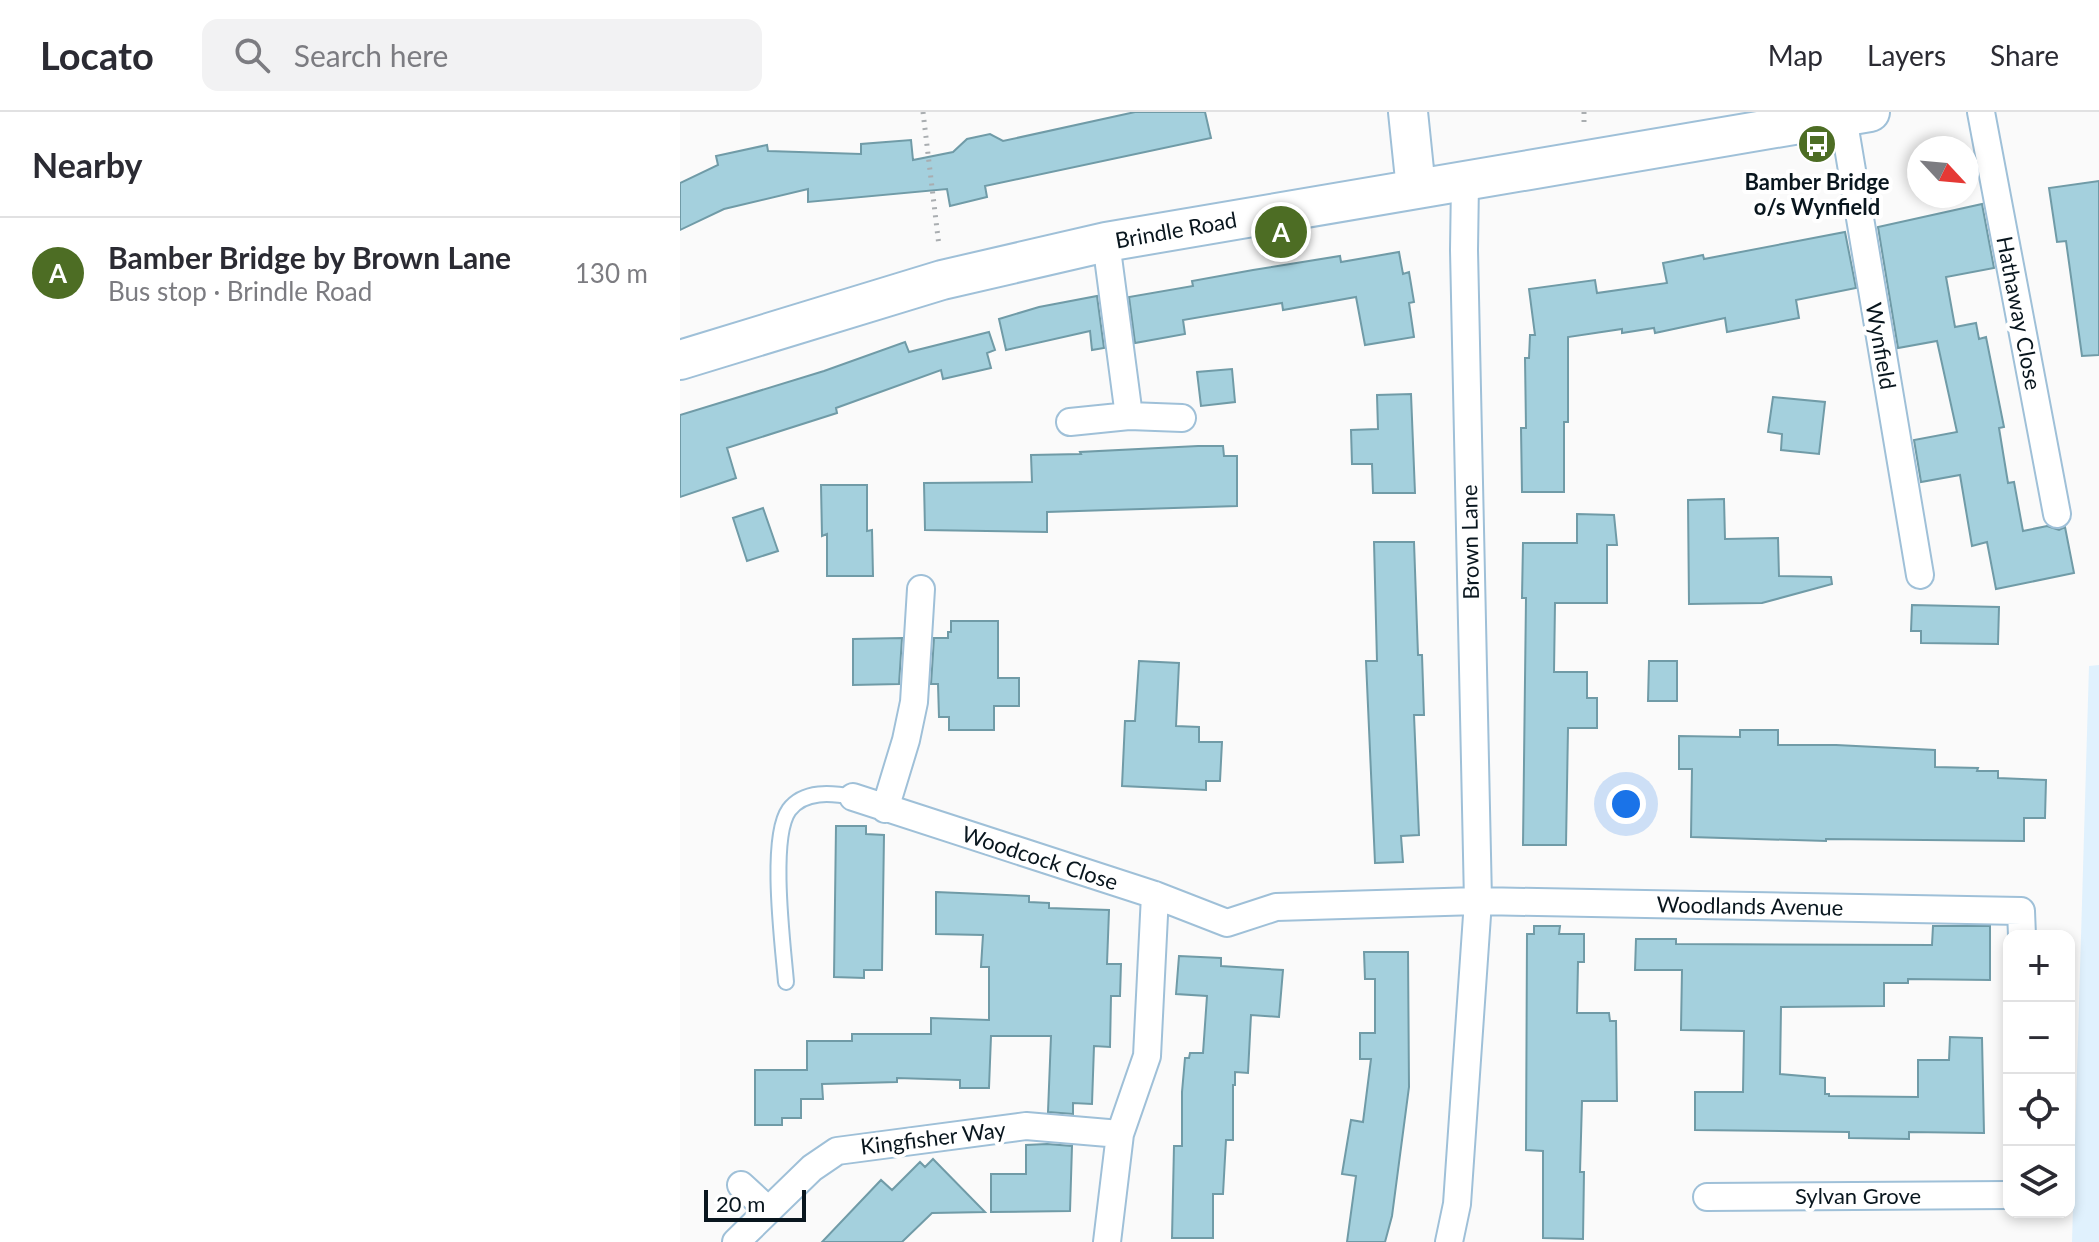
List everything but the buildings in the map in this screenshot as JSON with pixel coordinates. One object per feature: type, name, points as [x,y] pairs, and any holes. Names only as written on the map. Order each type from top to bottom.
[{"type":"street","points":[[1408,112],[1416,189]]},
{"type":"street","name":"Hathaway Close","points":[[1981,112],[2057,514]]},
{"type":"street","name":"Brindle Road","points":[[680,360],[942,280],[1106,242],[1856,114]]},
{"type":"street","name":"Wynfield","points":[[1856,114],[1920,575]]},
{"type":"street","name":"Brown Lane","points":[[1449,1242],[1457,1204],[1478,901],[1465,182]]},
{"type":"street","points":[[1106,242],[1129,416]]},
{"type":"street","points":[[1070,422],[1129,416],[1182,418]]},
{"type":"street","points":[[885,809],[914,702],[921,589]]},
{"type":"street","name":"Woodcock Close","points":[[853,797],[1155,895],[1227,923],[1276,907],[1478,901]]},
{"type":"street","points":[[1107,1242],[1120,1134],[1147,1056],[1155,895]]},
{"type":"street","name":"Woodlands Avenue","points":[[1478,901],[2022,923]]},
{"type":"street","name":"Kingfisher Way","points":[[736,1242],[812,1168],[837,1151],[1026,1126],[1120,1134]]},
{"type":"street","points":[[741,1185],[767,1209]]},
{"type":"street","name":"Sylvan Grove","points":[[1707,1197],[2003,1195]]},
{"type":"lane","points":[[786,982],[779,858],[783,824],[789,810],[809,797],[821,794],[853,797]]},
{"type":"path","points":[[923,112],[942,280]]},
{"type":"shaded area","points":[[2099,665],[2099,1242],[2072,1242],[2075,1218],[2089,666]]},
{"type":"place","name":"Bamber Bridge o/s Wynfield","points":[[1817,144]]},
{"type":"place","name":"Bamber Bridge by Brown Lane","points":[[1281,232]]}]
